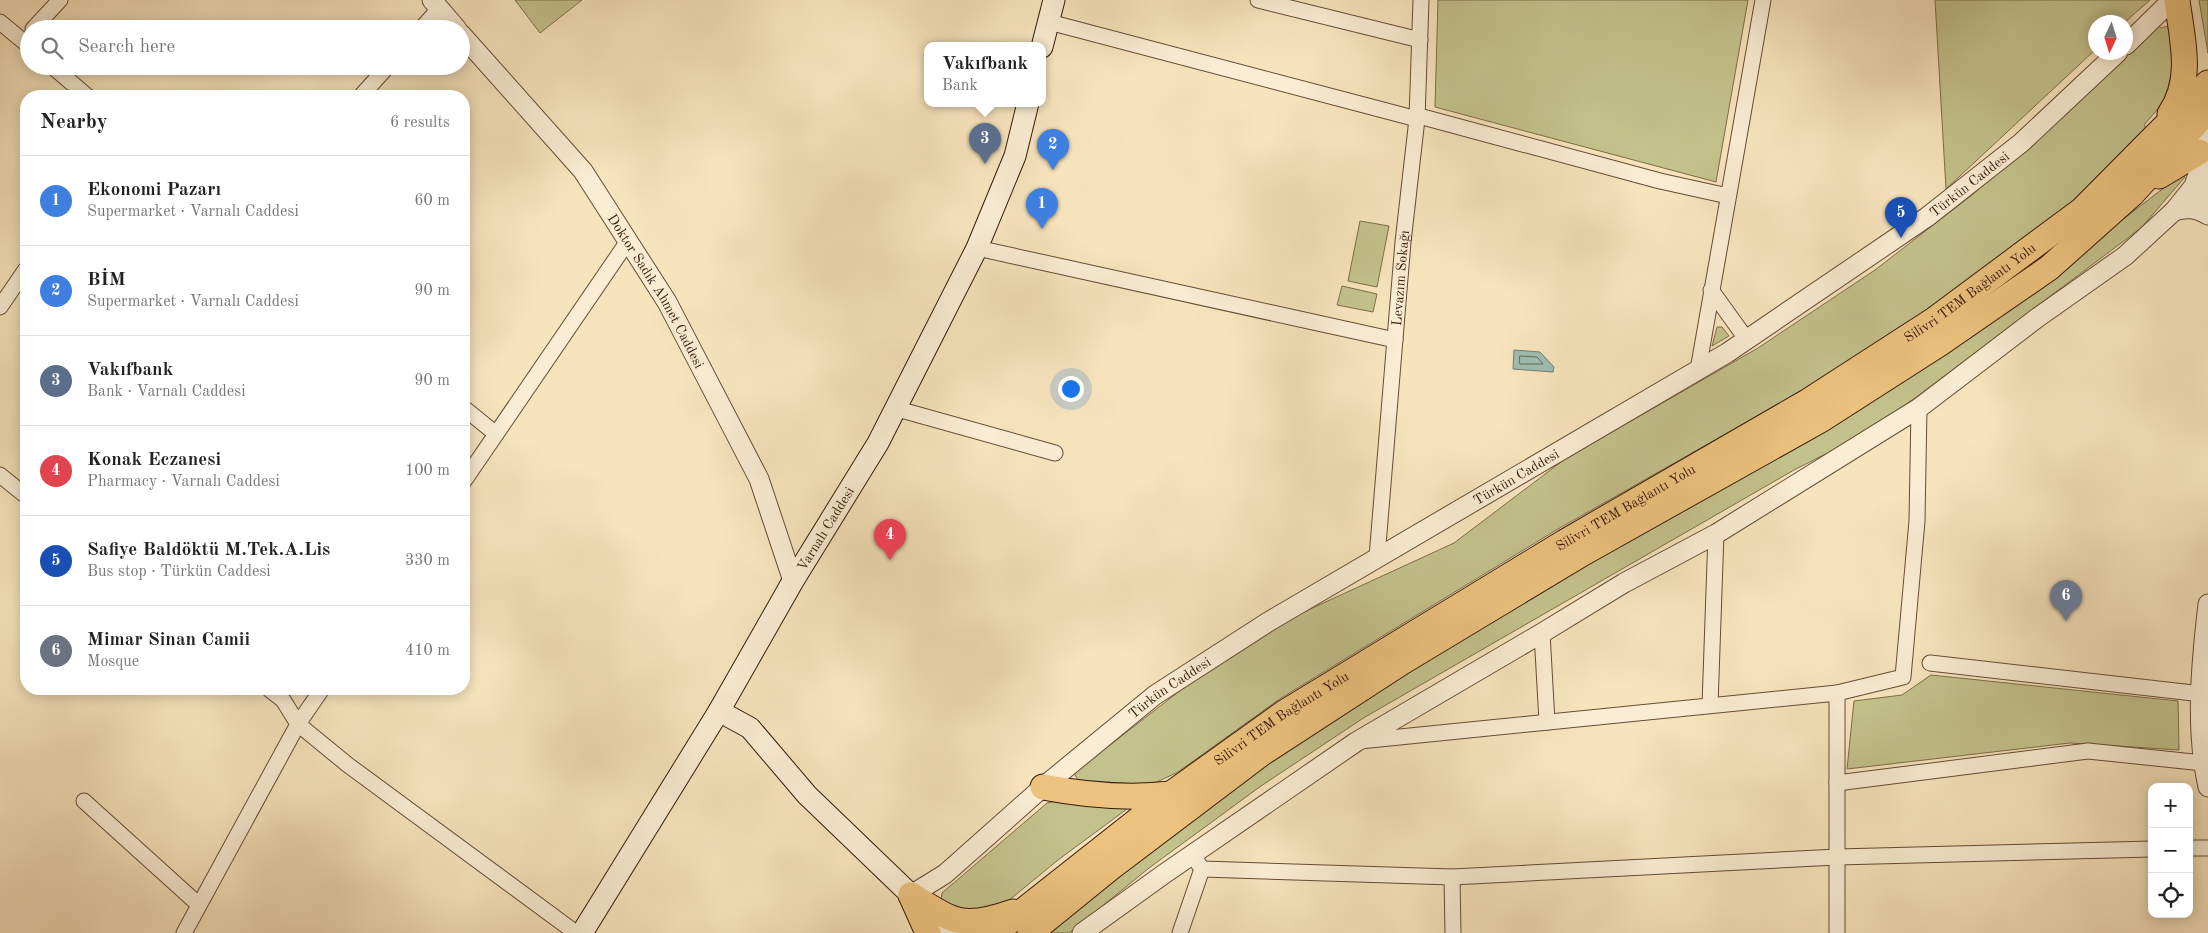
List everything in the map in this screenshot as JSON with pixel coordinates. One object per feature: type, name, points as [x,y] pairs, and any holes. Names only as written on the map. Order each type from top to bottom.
[{"type":"highway","points":[[2178,0],[2206,98]]},
{"type":"highway","points":[[2157,133],[2176,106],[2186,70],[2178,0]]},
{"type":"highway","name":"Silivri TEM Bağlantı Yolu","points":[[995,933],[1024,908],[1171,794],[1284,713],[1565,542],[1808,402],[1934,320],[2082,210],[2157,133],[2206,98]]},
{"type":"highway","name":"Silivri TEM Bağlantı Yolu","points":[[1030,933],[1110,868],[1262,753],[1402,662],[1583,553],[1822,419],[1939,344],[2049,268],[2132,194],[2206,98]]},
{"type":"highway","points":[[2132,194],[2202,156]]},
{"type":"highway","points":[[1043,787],[1069,792],[1140,797],[1171,794]]},
{"type":"highway","points":[[911,895],[948,918],[962,923],[987,921],[1024,908]]},
{"type":"highway","points":[[911,895],[928,933]]},
{"type":"main road","points":[[1044,42],[1054,0]]},
{"type":"main road","name":"Varnalı Caddesi","points":[[582,933],[719,711],[793,581],[878,443],[894,408],[977,248],[1015,156],[1027,107]]},
{"type":"main road","points":[[719,711],[750,728],[807,794],[911,895],[956,933]]},
{"type":"main road","points":[[911,895],[941,933]]},
{"type":"street","points":[[41,20],[60,0]]},
{"type":"street","points":[[1258,0],[1420,40]]},
{"type":"street","name":"Levazım Sokağı","points":[[1378,557],[1395,340],[1418,117],[1421,0]]},
{"type":"street","points":[[1698,370],[1763,0]]},
{"type":"street","points":[[2133,38],[2172,0]]},
{"type":"street","points":[[426,20],[436,4],[449,20]]},
{"type":"street","points":[[0,22],[20,36]]},
{"type":"street","points":[[1049,22],[1660,181],[1728,196]]},
{"type":"street","name":"Doktor Sadık Ahmet Caddesi","points":[[470,44],[583,171],[667,302],[760,478],[793,581]]},
{"type":"street","name":"Türkün Caddesi","points":[[911,895],[945,874],[1043,787],[1155,695],[1268,622],[1747,340],[1927,218],[2021,143],[2109,60]]},
{"type":"street","points":[[62,75],[80,90]]},
{"type":"street","points":[[366,90],[380,75]]},
{"type":"street","points":[[2206,98],[2202,156],[2204,201],[2208,208]]},
{"type":"street","points":[[1082,933],[1197,862],[1356,742],[1542,633],[1624,582],[1716,534],[1920,408],[2036,318],[2125,256],[2174,211],[2194,186],[2202,156]]},
{"type":"street","points":[[2174,211],[2186,208],[2199,210],[2208,215]]},
{"type":"street","points":[[470,472],[628,241]]},
{"type":"street","points":[[977,248],[1395,340]]},
{"type":"street","points":[[0,307],[20,278]]},
{"type":"street","points":[[1711,290],[1747,340]]},
{"type":"street","points":[[894,408],[1055,452]]},
{"type":"street","points":[[1356,742],[1837,693],[1903,677],[1917,521],[1920,408]]},
{"type":"street","points":[[470,413],[496,434]]},
{"type":"street","points":[[0,475],[20,491]]},
{"type":"street","points":[[1710,706],[1716,534]]},
{"type":"street","points":[[2208,604],[2202,694],[2203,763],[2208,787]]},
{"type":"street","points":[[1542,633],[1547,722]]},
{"type":"street","points":[[1930,663],[2202,694]]},
{"type":"street","points":[[1837,693],[1837,933]]},
{"type":"street","points":[[277,695],[283,700],[298,724],[348,765],[576,933]]},
{"type":"street","points":[[184,933],[298,724],[318,695]]},
{"type":"street","points":[[1837,783],[2088,751],[2203,763]]},
{"type":"street","points":[[84,801],[199,905]]},
{"type":"street","points":[[2193,848],[2208,848]]},
{"type":"street","points":[[1197,862],[1452,877],[1837,857],[2148,849]]},
{"type":"street","points":[[1180,933],[1197,862]]},
{"type":"street","points":[[1452,877],[1453,933]]},
{"type":"shaded area","points":[[515,0],[582,0],[540,33]]},
{"type":"shaded area","points":[[1438,0],[1748,0],[1716,182],[1435,107]]},
{"type":"shaded area","points":[[1935,0],[2150,0],[2133,15],[2088,15],[2088,57],[1946,189]]},
{"type":"shaded area","points":[[2199,0],[2208,0],[2208,53]]},
{"type":"shaded area","points":[[2158,25],[2161,28],[2172,25],[2178,41],[2169,96],[2144,125],[2146,128],[2072,202],[1906,326],[1831,374],[1558,529],[1281,698],[1178,772],[1157,782],[1133,787],[1079,782],[1074,773],[1222,658],[1282,622],[1454,543],[1565,459],[1758,348],[1875,270],[1972,195],[2073,108],[2122,60],[2133,60],[2133,49]]},
{"type":"shaded area","points":[[2182,174],[2185,177],[2141,228],[1915,398],[1859,437],[1794,470],[1365,717],[1261,786],[1149,868],[1069,933],[1046,933],[1098,891],[1289,746],[1381,688],[1630,540],[2113,227]]},
{"type":"shaded area","points":[[1360,221],[1389,226],[1377,287],[1348,281]]},
{"type":"shaded area","points":[[1342,286],[1377,294],[1373,312],[1337,305]]},
{"type":"shaded area","points":[[1717,327],[1722,327],[1729,336],[1712,346]]},
{"type":"shaded area","points":[[1931,675],[2178,701],[2179,750],[2070,743],[1847,769],[1854,701],[1902,695]]},
{"type":"shaded area","points":[[1066,799],[1115,804],[1127,809],[1058,860],[1002,906],[986,914],[940,906],[942,893],[1047,803]]},
{"type":"water","points":[[1514,350],[1540,352],[1554,367],[1553,372],[1513,369]]},
{"type":"place","name":"Vakıfbank","points":[[985,164]]},
{"type":"place","name":"BİM","points":[[1053,170]]},
{"type":"place","name":"Ekonomi Pazarı","points":[[1042,229]]},
{"type":"place","name":"Safiye Baldöktü M.Tek.A.Lis","points":[[1901,238]]},
{"type":"place","name":"Konak Eczanesi","points":[[890,560]]},
{"type":"place","name":"Mimar Sinan Camii","points":[[2066,621]]}]
